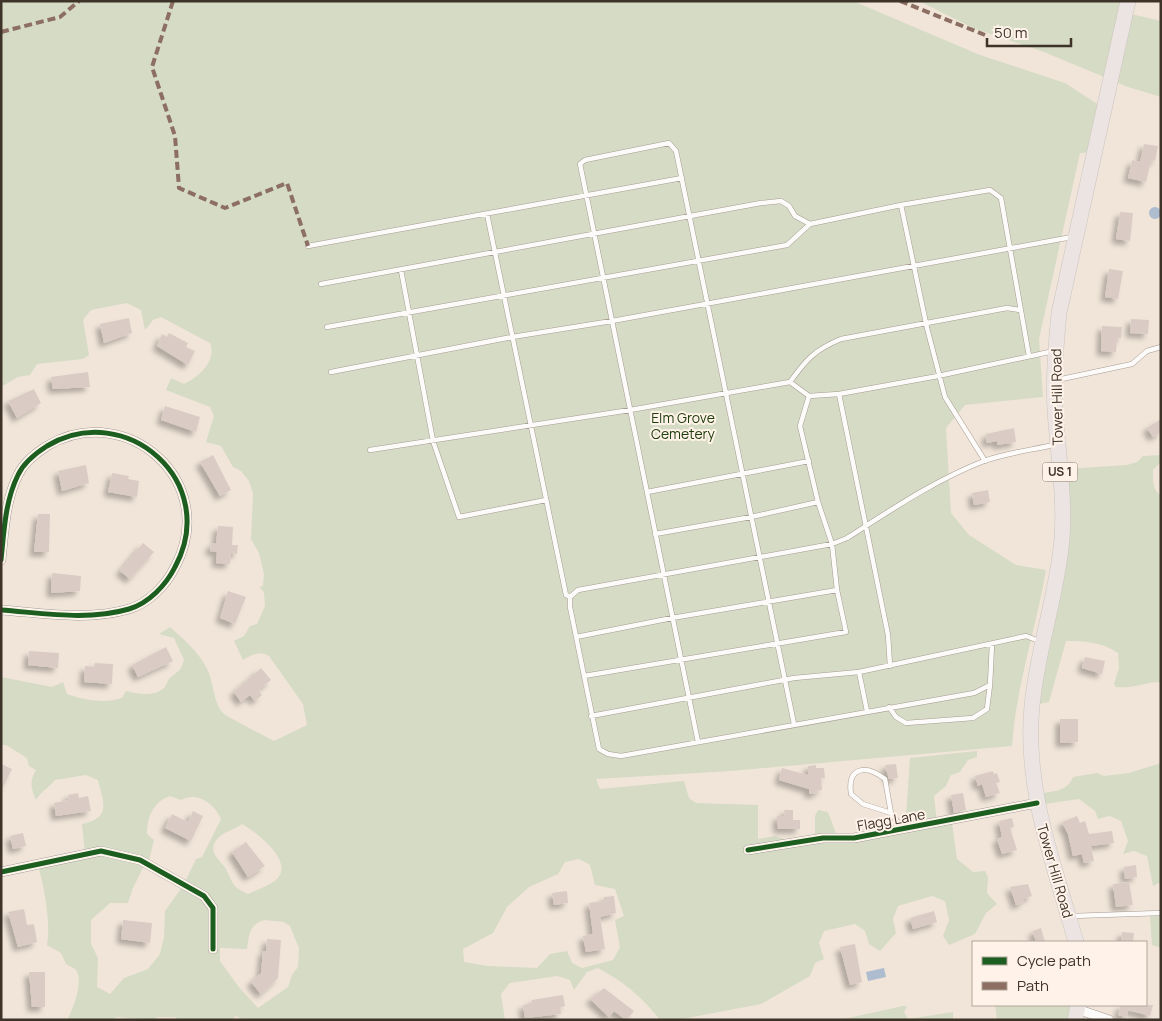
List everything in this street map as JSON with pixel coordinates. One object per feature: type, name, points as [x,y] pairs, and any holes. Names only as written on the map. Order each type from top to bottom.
[{"type":"main road","name":"Tower Hill Road","points":[[1076,941],[1041,825],[1030,762],[1032,706],[1043,642],[1054,595],[1062,538],[1054,380],[1059,313],[1074,237],[1128,1]]},
{"type":"street","points":[[1,560],[9,499],[18,474],[38,452],[63,437],[80,434],[103,434],[132,440],[151,450],[165,462],[181,485],[187,508],[180,558],[169,578],[152,596],[131,608],[100,616],[1,610]]},
{"type":"street","name":"Flagg Lane","points":[[748,850],[823,838],[854,838],[1037,803]]},
{"type":"street","points":[[1,872],[101,851],[140,860],[204,896],[213,908],[213,949]]},
{"type":"street","points":[[1077,1011],[1110,1020]]},
{"type":"lane","points":[[698,742],[580,164],[586,160],[669,143],[676,151],[682,178],[794,724]]},
{"type":"lane","points":[[308,246],[682,178]]},
{"type":"lane","points":[[327,327],[787,245],[810,224],[901,205],[990,190],[1000,198],[1011,248],[1029,356]]},
{"type":"lane","points":[[321,284],[689,216],[781,201],[788,206],[795,216],[810,224]]},
{"type":"lane","points":[[901,205],[938,376],[945,397],[986,461]]},
{"type":"lane","points":[[487,214],[566,595],[570,597],[576,637],[599,749],[608,754],[621,756],[974,693],[990,685]]},
{"type":"lane","points":[[331,372],[512,336],[612,321],[1074,237]]},
{"type":"lane","points":[[401,270],[433,441],[459,517],[546,500]]},
{"type":"lane","points":[[370,450],[630,410],[790,382],[809,356],[821,347],[841,339],[1007,308],[1020,310]]},
{"type":"lane","points":[[1054,380],[1132,364],[1147,351],[1161,347]]},
{"type":"lane","points":[[790,382],[809,396],[839,394],[938,376],[1055,350]]},
{"type":"lane","points":[[839,394],[888,634],[890,666]]},
{"type":"lane","points":[[584,676],[846,632],[837,590],[832,544],[818,502],[800,426],[809,396]]},
{"type":"lane","points":[[570,597],[578,590],[832,544],[866,526],[937,482],[986,461],[1058,444]]},
{"type":"lane","points":[[646,492],[809,461]]},
{"type":"lane","points":[[655,534],[751,517],[818,502]]},
{"type":"lane","points":[[576,637],[672,618],[837,590]]},
{"type":"lane","points":[[592,716],[785,680],[859,672],[1026,636],[1043,642]]},
{"type":"lane","points":[[889,707],[896,717],[906,723],[973,718],[986,709],[990,685],[992,644]]},
{"type":"lane","points":[[859,672],[867,711]]},
{"type":"lane","points":[[891,813],[863,804],[851,794],[849,783],[855,773],[863,769],[876,772],[884,779],[891,813],[902,829]]},
{"type":"lane","points":[[1068,916],[1161,913]]},
{"type":"green space","name":"Elm Grove Cemetery","points":[[1,1],[853,1],[980,55],[1065,83],[1102,107],[1094,152],[1080,153],[1039,339],[1043,397],[965,405],[946,428],[951,513],[969,535],[1016,565],[1046,570],[1022,680],[1012,746],[731,771],[596,779],[600,789],[684,781],[689,798],[696,803],[758,805],[758,839],[775,836],[793,842],[815,837],[815,816],[818,810],[828,812],[838,839],[898,831],[906,816],[910,758],[977,751],[977,757],[968,760],[960,772],[951,775],[946,786],[934,796],[937,823],[952,823],[957,859],[973,872],[985,871],[988,877],[987,893],[997,904],[986,913],[975,934],[949,945],[943,936],[949,920],[945,901],[932,896],[898,906],[893,919],[896,933],[880,951],[869,944],[865,931],[855,924],[824,931],[819,943],[824,959],[815,963],[810,976],[761,1004],[677,1020],[660,1020],[647,1004],[632,991],[598,968],[587,972],[574,990],[570,980],[557,976],[510,983],[501,994],[505,1020],[244,1020],[236,1016],[232,1020],[178,1020],[175,1017],[157,1017],[154,1020],[117,1017],[109,1020],[67,1020],[77,995],[78,975],[76,970],[66,964],[61,953],[47,945],[45,894],[38,865],[85,854],[82,824],[98,818],[101,814],[103,809],[102,796],[98,780],[86,775],[55,780],[36,800],[33,792],[32,778],[36,770],[29,766],[27,758],[6,745],[1,745],[1,677],[52,687],[63,682],[67,694],[95,700],[109,701],[122,698],[126,691],[140,694],[155,693],[164,688],[169,679],[180,669],[184,660],[174,638],[159,634],[170,627],[203,661],[209,673],[217,703],[223,713],[274,741],[307,725],[303,704],[269,656],[259,653],[243,660],[234,641],[244,636],[250,626],[257,624],[265,606],[264,592],[259,587],[263,586],[264,574],[259,553],[251,539],[253,493],[249,481],[241,471],[233,467],[221,446],[206,442],[214,416],[210,407],[166,390],[171,378],[184,384],[201,373],[211,356],[210,343],[161,317],[153,320],[145,330],[141,310],[127,303],[91,310],[83,320],[89,355],[83,359],[37,364],[30,375],[18,377],[1,387]],"holes":[[[170,796],[181,800],[193,797],[205,800],[214,808],[221,819],[202,857],[196,859],[183,886],[165,911],[164,937],[160,954],[148,969],[124,978],[110,994],[97,987],[98,958],[91,944],[91,920],[110,903],[128,903],[145,864],[148,864],[154,840],[147,834],[150,816],[155,806]],[[242,824],[264,840],[278,856],[281,865],[281,873],[276,880],[248,894],[239,889],[215,855],[213,847],[218,838]],[[579,859],[590,865],[595,885],[615,889],[624,916],[615,920],[620,947],[613,960],[582,968],[572,963],[567,951],[550,954],[537,968],[488,966],[464,962],[463,949],[493,933],[507,907],[529,887],[558,874],[565,862]],[[264,920],[284,922],[290,926],[299,948],[298,967],[292,975],[288,987],[258,1008],[238,986],[220,961],[220,948],[247,949],[251,931],[259,922]]]},
{"type":"green space","points":[[919,1],[1129,1],[1127,13],[1161,21],[1161,97],[1128,87],[1044,52],[973,28]]},
{"type":"green space","points":[[1161,455],[1161,462],[1153,470],[1153,481],[1155,488],[1161,496],[1161,682],[1116,687],[1114,684],[1119,668],[1118,653],[1106,646],[1093,643],[1066,641],[1049,702],[1033,705],[1066,469],[1127,465],[1137,462],[1143,456]]},
{"type":"green space","points":[[1161,763],[1161,882],[1153,886],[1147,856],[1134,851],[1123,854],[1128,841],[1121,821],[1110,816],[1098,819],[1095,811],[1079,799],[1038,805],[1036,794],[1063,789],[1073,777],[1097,773],[1104,776],[1129,773]]},
{"type":"green space","points":[[1150,916],[1161,916],[1161,948],[1152,945]]},
{"type":"green space","points":[[907,1006],[904,1012],[908,1019],[953,1012],[953,1020],[839,1020]]},
{"type":"green space","points":[[995,1006],[1077,1006],[1075,1020],[997,1020]]},
{"type":"water","points":[[1157,207],[1160,208],[1160,218],[1153,219],[1150,218],[1149,211],[1150,208]]},
{"type":"water","points":[[884,968],[886,977],[868,981],[866,972]]},
{"type":"building","points":[[1144,144],[1158,146],[1155,161],[1151,160],[1146,182],[1128,178],[1132,160],[1140,162]]},
{"type":"building","points":[[1120,212],[1133,213],[1130,241],[1116,239]]},
{"type":"building","points":[[1109,269],[1123,271],[1118,299],[1105,297]]},
{"type":"building","points":[[129,318],[132,333],[104,343],[100,324]]},
{"type":"building","points":[[1131,319],[1149,320],[1148,334],[1130,333]]},
{"type":"building","points":[[1102,326],[1122,327],[1121,338],[1117,338],[1116,352],[1101,351]]},
{"type":"building","points":[[169,333],[188,343],[186,347],[195,351],[188,365],[157,346],[162,334],[167,337]]},
{"type":"building","points":[[88,372],[90,387],[53,389],[51,377]]},
{"type":"building","points":[[34,389],[41,403],[17,418],[8,401]]},
{"type":"building","points":[[165,406],[200,417],[196,432],[161,420]]},
{"type":"building","points":[[1161,419],[1161,432],[1153,437],[1147,428]]},
{"type":"building","points":[[1014,428],[1016,442],[997,445],[997,441],[987,443],[986,434]]},
{"type":"building","points":[[213,455],[231,490],[220,496],[200,462]]},
{"type":"building","points":[[86,465],[89,483],[62,491],[58,471]]},
{"type":"building","points":[[112,473],[129,476],[128,479],[139,481],[137,497],[108,492]]},
{"type":"building","points":[[988,490],[990,502],[974,505],[972,493]]},
{"type":"building","points":[[38,514],[50,514],[49,552],[34,552]]},
{"type":"building","points":[[218,526],[233,527],[232,545],[238,545],[237,554],[231,553],[230,564],[216,563],[217,552],[210,551],[211,543],[216,544]]},
{"type":"building","points":[[143,543],[154,552],[130,579],[120,571]]},
{"type":"building","points":[[52,573],[81,576],[80,591],[51,593]]},
{"type":"building","points":[[228,591],[246,597],[235,624],[220,618]]},
{"type":"building","points":[[166,647],[173,661],[138,677],[132,665]]},
{"type":"building","points":[[29,651],[59,653],[58,668],[28,665]]},
{"type":"building","points":[[1085,657],[1105,661],[1102,674],[1082,668]]},
{"type":"building","points":[[95,663],[113,664],[112,684],[84,682],[85,666],[94,667]]},
{"type":"building","points":[[261,668],[271,680],[258,690],[262,695],[255,701],[250,695],[241,702],[234,692]]},
{"type":"building","points":[[1060,719],[1078,719],[1078,742],[1060,743]]},
{"type":"building","points":[[1,764],[12,769],[1,791]]},
{"type":"building","points":[[896,764],[898,778],[889,779],[885,765]]},
{"type":"building","points":[[816,765],[816,768],[824,768],[825,778],[821,778],[822,790],[817,790],[818,793],[809,794],[809,789],[779,780],[782,768],[808,775],[808,766]]},
{"type":"building","points":[[993,771],[994,774],[997,773],[1000,782],[996,783],[1000,793],[986,797],[982,784],[978,786],[975,776]]},
{"type":"building","points":[[78,793],[79,798],[88,796],[91,811],[56,816],[54,803],[69,800],[68,795]]},
{"type":"building","points":[[963,793],[966,810],[954,813],[951,795]]},
{"type":"building","points":[[784,810],[793,810],[793,820],[800,820],[800,829],[778,829],[777,816],[785,816]]},
{"type":"building","points":[[193,811],[203,816],[191,841],[165,828],[172,814],[188,822]]},
{"type":"building","points":[[1077,816],[1080,823],[1085,821],[1089,834],[1112,831],[1114,843],[1091,846],[1094,861],[1084,863],[1082,854],[1073,856],[1068,834],[1062,822]]},
{"type":"building","points":[[1012,818],[1014,827],[1010,828],[1017,850],[1002,854],[997,839],[1002,837],[999,821]]},
{"type":"building","points":[[23,833],[26,846],[13,849],[10,836]]},
{"type":"building","points":[[246,842],[265,866],[248,877],[232,852]]},
{"type":"building","points":[[1136,865],[1137,877],[1125,879],[1124,867]]},
{"type":"building","points":[[1129,882],[1133,905],[1116,907],[1113,884]]},
{"type":"building","points":[[1028,884],[1032,896],[1023,899],[1024,902],[1016,905],[1010,887]]},
{"type":"building","points":[[567,891],[568,903],[554,905],[552,893]]},
{"type":"building","points":[[614,896],[616,913],[600,917],[605,949],[586,952],[583,936],[593,934],[589,903],[604,901],[604,897]]},
{"type":"building","points":[[24,909],[27,925],[34,924],[37,942],[18,947],[8,912]]},
{"type":"building","points":[[934,911],[937,922],[913,929],[910,918]]},
{"type":"building","points":[[123,920],[152,923],[150,943],[121,939]]},
{"type":"building","points":[[1041,928],[1045,941],[1036,941],[1033,931]]},
{"type":"building","points":[[1122,932],[1134,933],[1133,941],[1121,941]]},
{"type":"building","points":[[267,939],[281,940],[278,978],[261,994],[251,982],[261,973],[263,951],[266,951]]},
{"type":"building","points":[[855,944],[862,982],[850,985],[840,947]]},
{"type":"building","points":[[29,972],[45,972],[45,1007],[32,1007]]},
{"type":"building","points":[[604,988],[634,1011],[626,1020],[614,1011],[609,1017],[590,999]]},
{"type":"building","points":[[563,995],[565,1006],[560,1007],[561,1014],[525,1018],[523,1005],[532,1003],[532,1000]]},
{"type":"building","points":[[1153,1005],[1150,1016],[1128,1010],[1127,1017],[1118,1015],[1121,1006]]},
{"type":"marked path","points":[[1,32],[60,17],[79,1]]},
{"type":"marked path","points":[[173,1],[152,67],[175,136],[179,188],[225,208],[287,183],[308,246]]},
{"type":"marked path","points":[[900,1],[985,35]]},
{"type":"cycle path","points":[[1,560],[6,517],[14,485],[26,463],[47,446],[77,434],[107,433],[134,441],[158,457],[176,479],[186,506],[186,535],[175,567],[162,587],[150,598],[129,609],[98,615],[65,615],[1,610]]},
{"type":"cycle path","points":[[748,850],[823,838],[854,838],[1037,803]]},
{"type":"cycle path","points":[[1,872],[101,851],[140,860],[204,896],[213,908],[213,949]]}]
